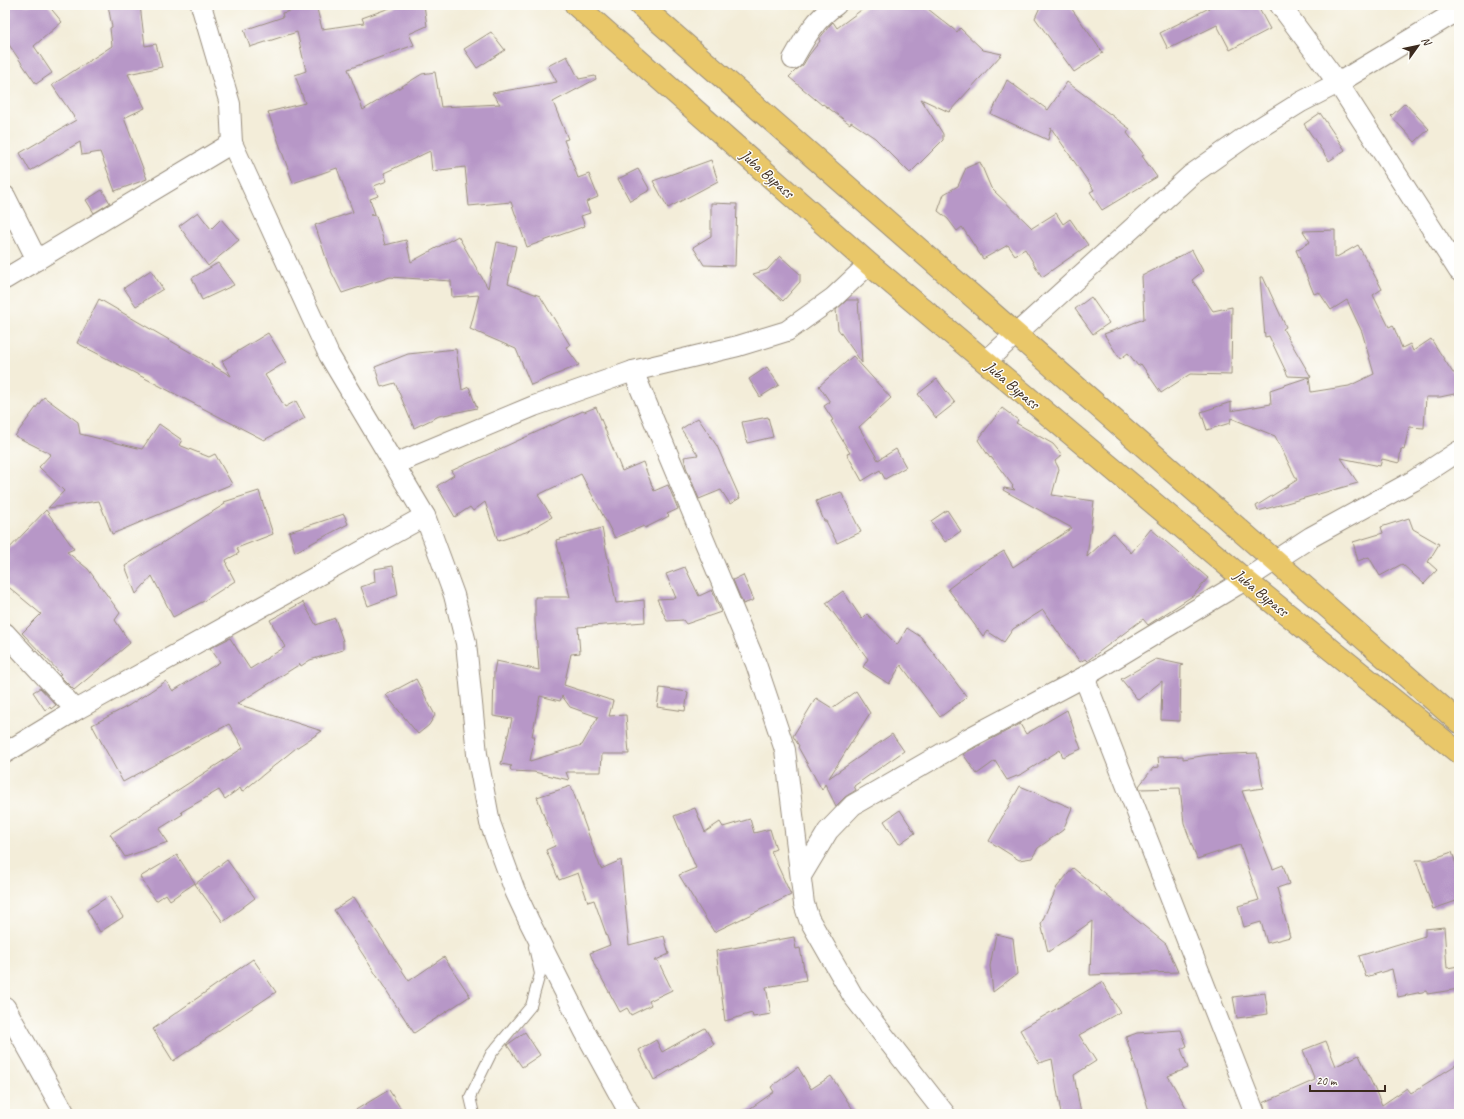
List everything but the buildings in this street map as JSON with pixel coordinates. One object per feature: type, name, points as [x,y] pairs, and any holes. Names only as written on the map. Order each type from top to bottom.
[{"type":"main road","name":"Juba Bypass","points":[[576,5],[869,264],[1245,580],[1459,753]]},
{"type":"main road","name":"Juba Bypass","points":[[640,5],[1459,722]]},
{"type":"street","points":[[201,5],[230,104],[232,143],[329,355],[425,516],[454,594],[466,643],[477,754],[490,823],[515,891],[585,1032],[630,1114]]},
{"type":"street","points":[[793,59],[808,31],[836,5]]},
{"type":"street","points":[[1280,5],[1338,83],[1459,271]]},
{"type":"street","points":[[986,362],[1190,175],[1245,137],[1301,102],[1338,83],[1459,10]]},
{"type":"street","points":[[5,279],[232,143]]},
{"type":"street","points":[[5,196],[37,260]]},
{"type":"street","points":[[395,464],[534,406],[633,371],[738,346],[787,331],[833,298],[869,264]]},
{"type":"street","points":[[633,371],[756,664],[783,743],[804,904],[809,919],[853,996],[945,1114]]},
{"type":"street","points":[[801,876],[828,831],[853,805],[970,738],[1084,677],[1245,580],[1311,537],[1413,481],[1459,451]]},
{"type":"street","points":[[5,753],[76,710],[425,516]]},
{"type":"street","points":[[5,633],[76,710]]},
{"type":"street","points":[[1084,677],[1255,1114]]},
{"type":"street","points":[[5,1007],[65,1114]]},
{"type":"lane","points":[[474,1114],[470,1097],[491,1054],[531,1006],[540,974],[529,921]]}]
